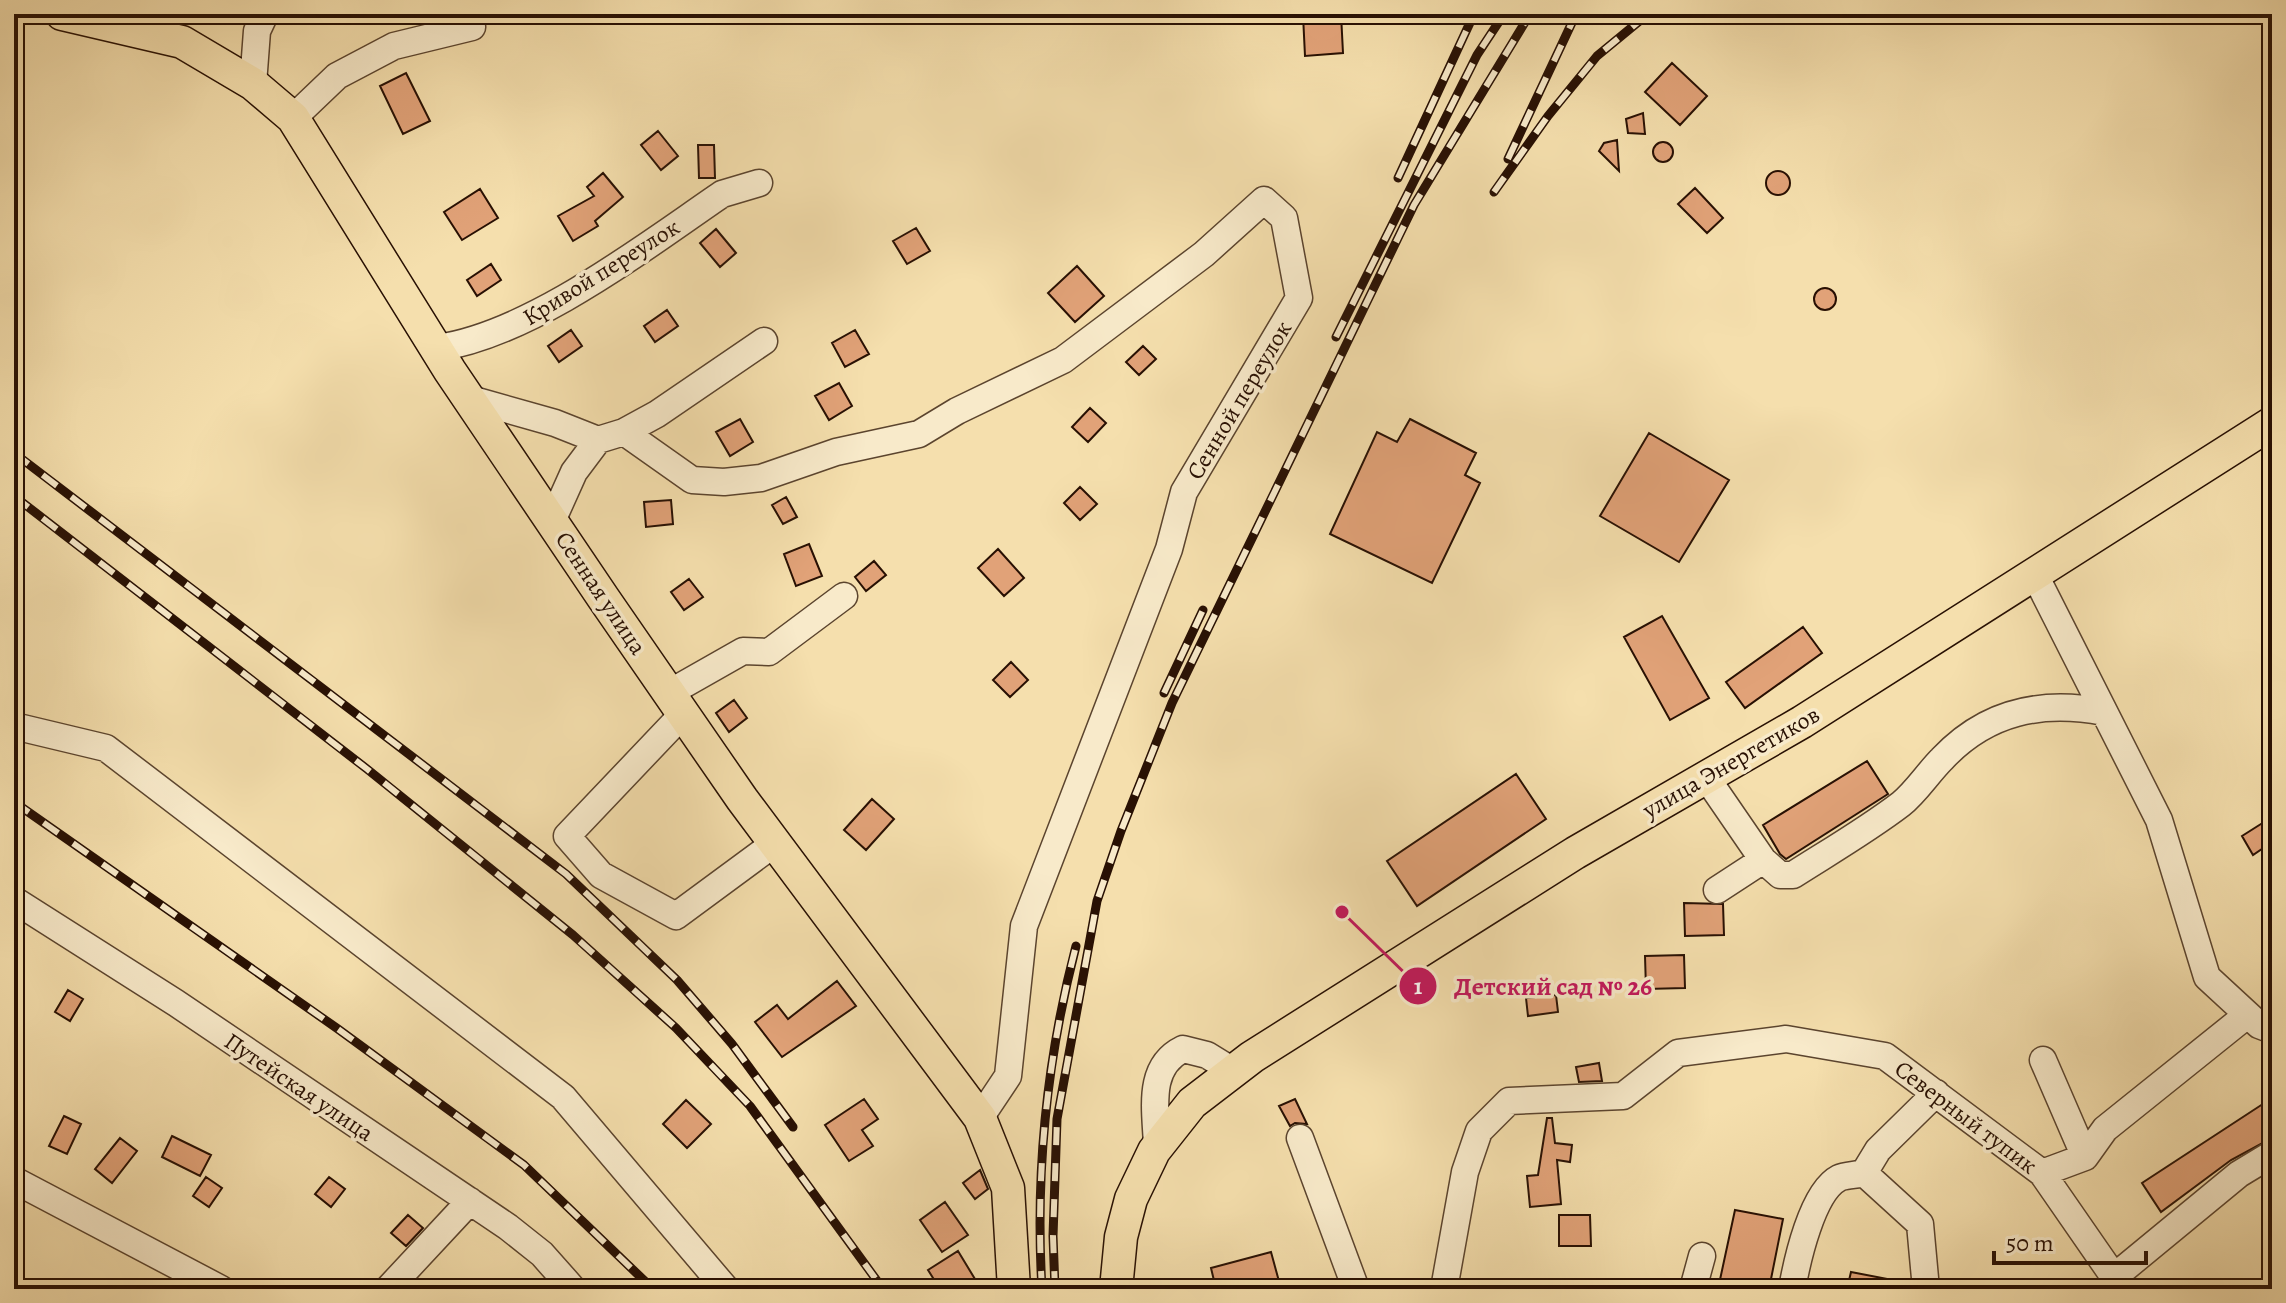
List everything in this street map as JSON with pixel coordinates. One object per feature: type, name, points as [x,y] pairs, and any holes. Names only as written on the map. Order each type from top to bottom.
[{"type":"main road","name":"Сенная улица","points":[[62,14],[182,42],[253,84],[293,118],[470,399],[676,704],[775,843],[980,1118],[1008,1188],[1014,1289]]},
{"type":"main road","name":"улица Энергетиков","points":[[1116,1289],[1117,1257],[1131,1199],[1157,1147],[1192,1103],[1233,1071],[1575,853],[1802,722],[2036,577],[2272,423]]},
{"type":"street","points":[[253,84],[257,31],[265,14]]},
{"type":"street","points":[[293,118],[337,76],[394,46],[472,27]]},
{"type":"street","name":"Кривой переулок","points":[[437,348],[463,344],[509,329],[722,194],[759,183]]},
{"type":"street","name":"Сенной переулок","points":[[624,432],[692,480],[724,482],[761,478],[836,452],[919,434],[957,411],[1063,360],[1204,254],[1264,200],[1284,218],[1299,298],[1184,492],[1169,549],[1024,926],[1008,1076],[980,1118]]},
{"type":"street","points":[[552,521],[574,472],[598,440],[624,432],[707,382],[764,341]]},
{"type":"street","points":[[470,399],[555,423],[598,440]]},
{"type":"street","points":[[2036,577],[2159,820],[2207,977],[2259,1025],[2272,1030]]},
{"type":"street","points":[[775,843],[676,916],[601,875],[567,836],[676,704],[743,651],[769,652],[844,596]]},
{"type":"street","points":[[2064,704],[2084,672]]},
{"type":"street","points":[[1706,777],[1763,860],[1780,875],[1793,875],[1903,803],[1944,756],[1978,727],[2026,710],[2064,704],[2104,712]]},
{"type":"street","points":[[14,726],[106,748],[563,1097],[726,1289]]},
{"type":"street","points":[[1717,890],[1763,860]]},
{"type":"street","name":"Путейская улица","points":[[14,900],[176,1003],[470,1201],[542,1254],[573,1289]]},
{"type":"street","points":[[2042,1173],[2085,1157],[2105,1129],[2247,1015]]},
{"type":"street","name":"Северный тупик","points":[[1444,1289],[1465,1172],[1479,1131],[1509,1101],[1623,1096],[1678,1053],[1786,1039],[1885,1056],[2042,1173],[2114,1277],[2239,1174],[2272,1154]]},
{"type":"street","points":[[1157,1147],[1157,1074],[1169,1056],[1183,1049],[1207,1055],[1233,1071]]},
{"type":"street","points":[[2043,1060],[2085,1157]]},
{"type":"street","points":[[1792,1289],[1797,1262],[1820,1197],[1839,1178],[1864,1173],[1878,1150],[1936,1093]]},
{"type":"street","points":[[1300,1138],[1356,1289]]},
{"type":"street","points":[[1864,1173],[1920,1224],[1926,1289]]},
{"type":"street","points":[[14,1180],[221,1289]]},
{"type":"street","points":[[388,1289],[470,1201]]},
{"type":"street","points":[[1693,1289],[1702,1256]]},
{"type":"building","points":[[1341,14],[1343,53],[1305,56],[1303,15]]},
{"type":"building","points":[[1672,63],[1707,96],[1680,125],[1645,92]]},
{"type":"building","points":[[406,73],[430,121],[403,134],[380,86]]},
{"type":"building","points":[[1643,113],[1645,134],[1628,133],[1626,119]]},
{"type":"building","points":[[658,131],[678,156],[661,170],[641,145]]},
{"type":"building","points":[[1617,140],[1619,171],[1599,151],[1604,143]]},
{"type":"building","points":[[1663,142],[1670,145],[1673,152],[1670,159],[1663,162],[1656,159],[1653,152],[1656,145]]},
{"type":"building","points":[[698,145],[714,145],[715,178],[699,178]]},
{"type":"building","points":[[1778,171],[1786,175],[1790,183],[1786,191],[1778,195],[1770,191],[1766,183],[1770,175]]},
{"type":"building","points":[[603,173],[623,197],[595,221],[598,226],[573,241],[558,216],[594,196],[587,187]]},
{"type":"building","points":[[1695,188],[1723,218],[1707,233],[1678,204]]},
{"type":"building","points":[[480,189],[498,218],[462,240],[444,212]]},
{"type":"building","points":[[916,228],[930,251],[907,264],[893,241]]},
{"type":"building","points":[[716,229],[736,253],[720,267],[700,243]]},
{"type":"building","points":[[491,264],[501,280],[477,296],[467,280]]},
{"type":"building","points":[[1077,266],[1104,296],[1075,322],[1048,293]]},
{"type":"building","points":[[1821,288],[1829,288],[1836,299],[1829,310],[1821,310],[1814,303],[1814,295]]},
{"type":"building","points":[[667,310],[678,326],[655,342],[644,326]]},
{"type":"building","points":[[571,330],[582,346],[559,362],[548,346]]},
{"type":"building","points":[[855,330],[869,354],[845,367],[832,343]]},
{"type":"building","points":[[1143,346],[1156,359],[1139,375],[1126,362]]},
{"type":"building","points":[[839,383],[852,406],[829,420],[815,396]]},
{"type":"building","points":[[1090,408],[1106,423],[1088,442],[1072,427]]},
{"type":"building","points":[[740,419],[753,442],[730,456],[716,432]]},
{"type":"building","points":[[1410,419],[1476,453],[1465,475],[1480,483],[1432,583],[1330,534],[1377,432],[1397,442]]},
{"type":"building","points":[[1649,433],[1729,480],[1679,562],[1600,516]]},
{"type":"building","points":[[1080,487],[1097,504],[1080,520],[1064,503]]},
{"type":"building","points":[[786,497],[797,517],[783,524],[772,505]]},
{"type":"building","points":[[671,500],[673,524],[646,527],[644,502]]},
{"type":"building","points":[[809,544],[822,576],[796,586],[784,554]]},
{"type":"building","points":[[998,549],[1024,578],[1004,596],[978,568]]},
{"type":"building","points":[[874,561],[886,575],[866,591],[855,577]]},
{"type":"building","points":[[689,579],[703,597],[684,610],[671,592]]},
{"type":"building","points":[[1662,616],[1709,698],[1670,720],[1624,637]]},
{"type":"building","points":[[1803,627],[1822,653],[1745,708],[1726,682]]},
{"type":"building","points":[[1011,662],[1028,680],[1010,697],[993,680]]},
{"type":"building","points":[[734,700],[747,718],[729,732],[716,713]]},
{"type":"building","points":[[1867,761],[1888,794],[1786,859],[1780,854],[1763,825]]},
{"type":"building","points":[[1516,774],[1546,819],[1417,906],[1387,861]]},
{"type":"building","points":[[872,799],[894,819],[866,850],[844,830]]},
{"type":"building","points":[[2272,817],[2272,842],[2253,855],[2242,836]]},
{"type":"building","points":[[1684,903],[1723,904],[1724,935],[1685,936]]},
{"type":"building","points":[[1684,955],[1685,988],[1646,989],[1645,956]]},
{"type":"building","points":[[837,981],[856,1006],[782,1057],[755,1022],[777,1005],[788,1019]]},
{"type":"building","points":[[68,990],[83,999],[70,1021],[55,1012]]},
{"type":"building","points":[[1556,995],[1558,1012],[1528,1016],[1526,998]]},
{"type":"building","points":[[1599,1063],[1602,1081],[1579,1082],[1576,1067]]},
{"type":"building","points":[[2272,1098],[2272,1138],[2231,1160],[2161,1212],[2142,1183]]},
{"type":"building","points":[[864,1099],[878,1119],[862,1130],[873,1146],[849,1161],[825,1125]]},
{"type":"building","points":[[1295,1099],[1307,1124],[1290,1126],[1279,1106]]},
{"type":"building","points":[[686,1100],[711,1124],[687,1148],[663,1124]]},
{"type":"building","points":[[64,1116],[81,1124],[67,1154],[49,1146]]},
{"type":"building","points":[[1547,1118],[1552,1118],[1555,1143],[1572,1145],[1570,1162],[1557,1160],[1561,1204],[1530,1207],[1527,1176],[1538,1175]]},
{"type":"building","points":[[172,1136],[211,1155],[200,1176],[162,1157]]},
{"type":"building","points":[[120,1138],[137,1151],[112,1183],[95,1169]]},
{"type":"building","points":[[980,1170],[988,1189],[975,1199],[963,1183]]},
{"type":"building","points":[[206,1177],[222,1188],[209,1207],[193,1196]]},
{"type":"building","points":[[329,1177],[345,1189],[331,1207],[315,1194]]},
{"type":"building","points":[[945,1202],[968,1235],[942,1252],[920,1220]]},
{"type":"building","points":[[1735,1210],[1783,1219],[1769,1289],[1718,1289]]},
{"type":"building","points":[[408,1215],[423,1228],[406,1246],[391,1233]]},
{"type":"building","points":[[1559,1215],[1590,1215],[1591,1246],[1559,1246]]},
{"type":"building","points":[[958,1251],[981,1289],[940,1289],[928,1270]]},
{"type":"building","points":[[1271,1252],[1280,1285],[1264,1289],[1216,1289],[1211,1268]]},
{"type":"building","points":[[1851,1272],[1898,1281],[1898,1289],[1847,1289]]},
{"type":"railway","points":[[1398,178],[1474,14]]},
{"type":"railway","points":[[1336,337],[1477,55],[1504,14]]},
{"type":"railway","points":[[1055,1289],[1053,1236],[1057,1119],[1097,901],[1121,831],[1172,703],[1414,205],[1530,14]]},
{"type":"railway","points":[[1508,159],[1576,14]]},
{"type":"railway","points":[[1494,192],[1548,116],[1597,56],[1648,14]]},
{"type":"railway","points":[[14,453],[566,874],[677,980],[732,1044],[793,1127]]},
{"type":"railway","points":[[14,496],[367,769],[573,935],[676,1028],[750,1106],[883,1289]]},
{"type":"railway","points":[[1164,693],[1203,610]]},
{"type":"railway","points":[[14,802],[338,1029],[524,1165],[653,1289]]},
{"type":"railway","points":[[1042,1289],[1040,1203],[1046,1116],[1057,1031],[1076,946]]},
{"type":"place","name":"Детский сад № 26","points":[[1342,912]]}]
